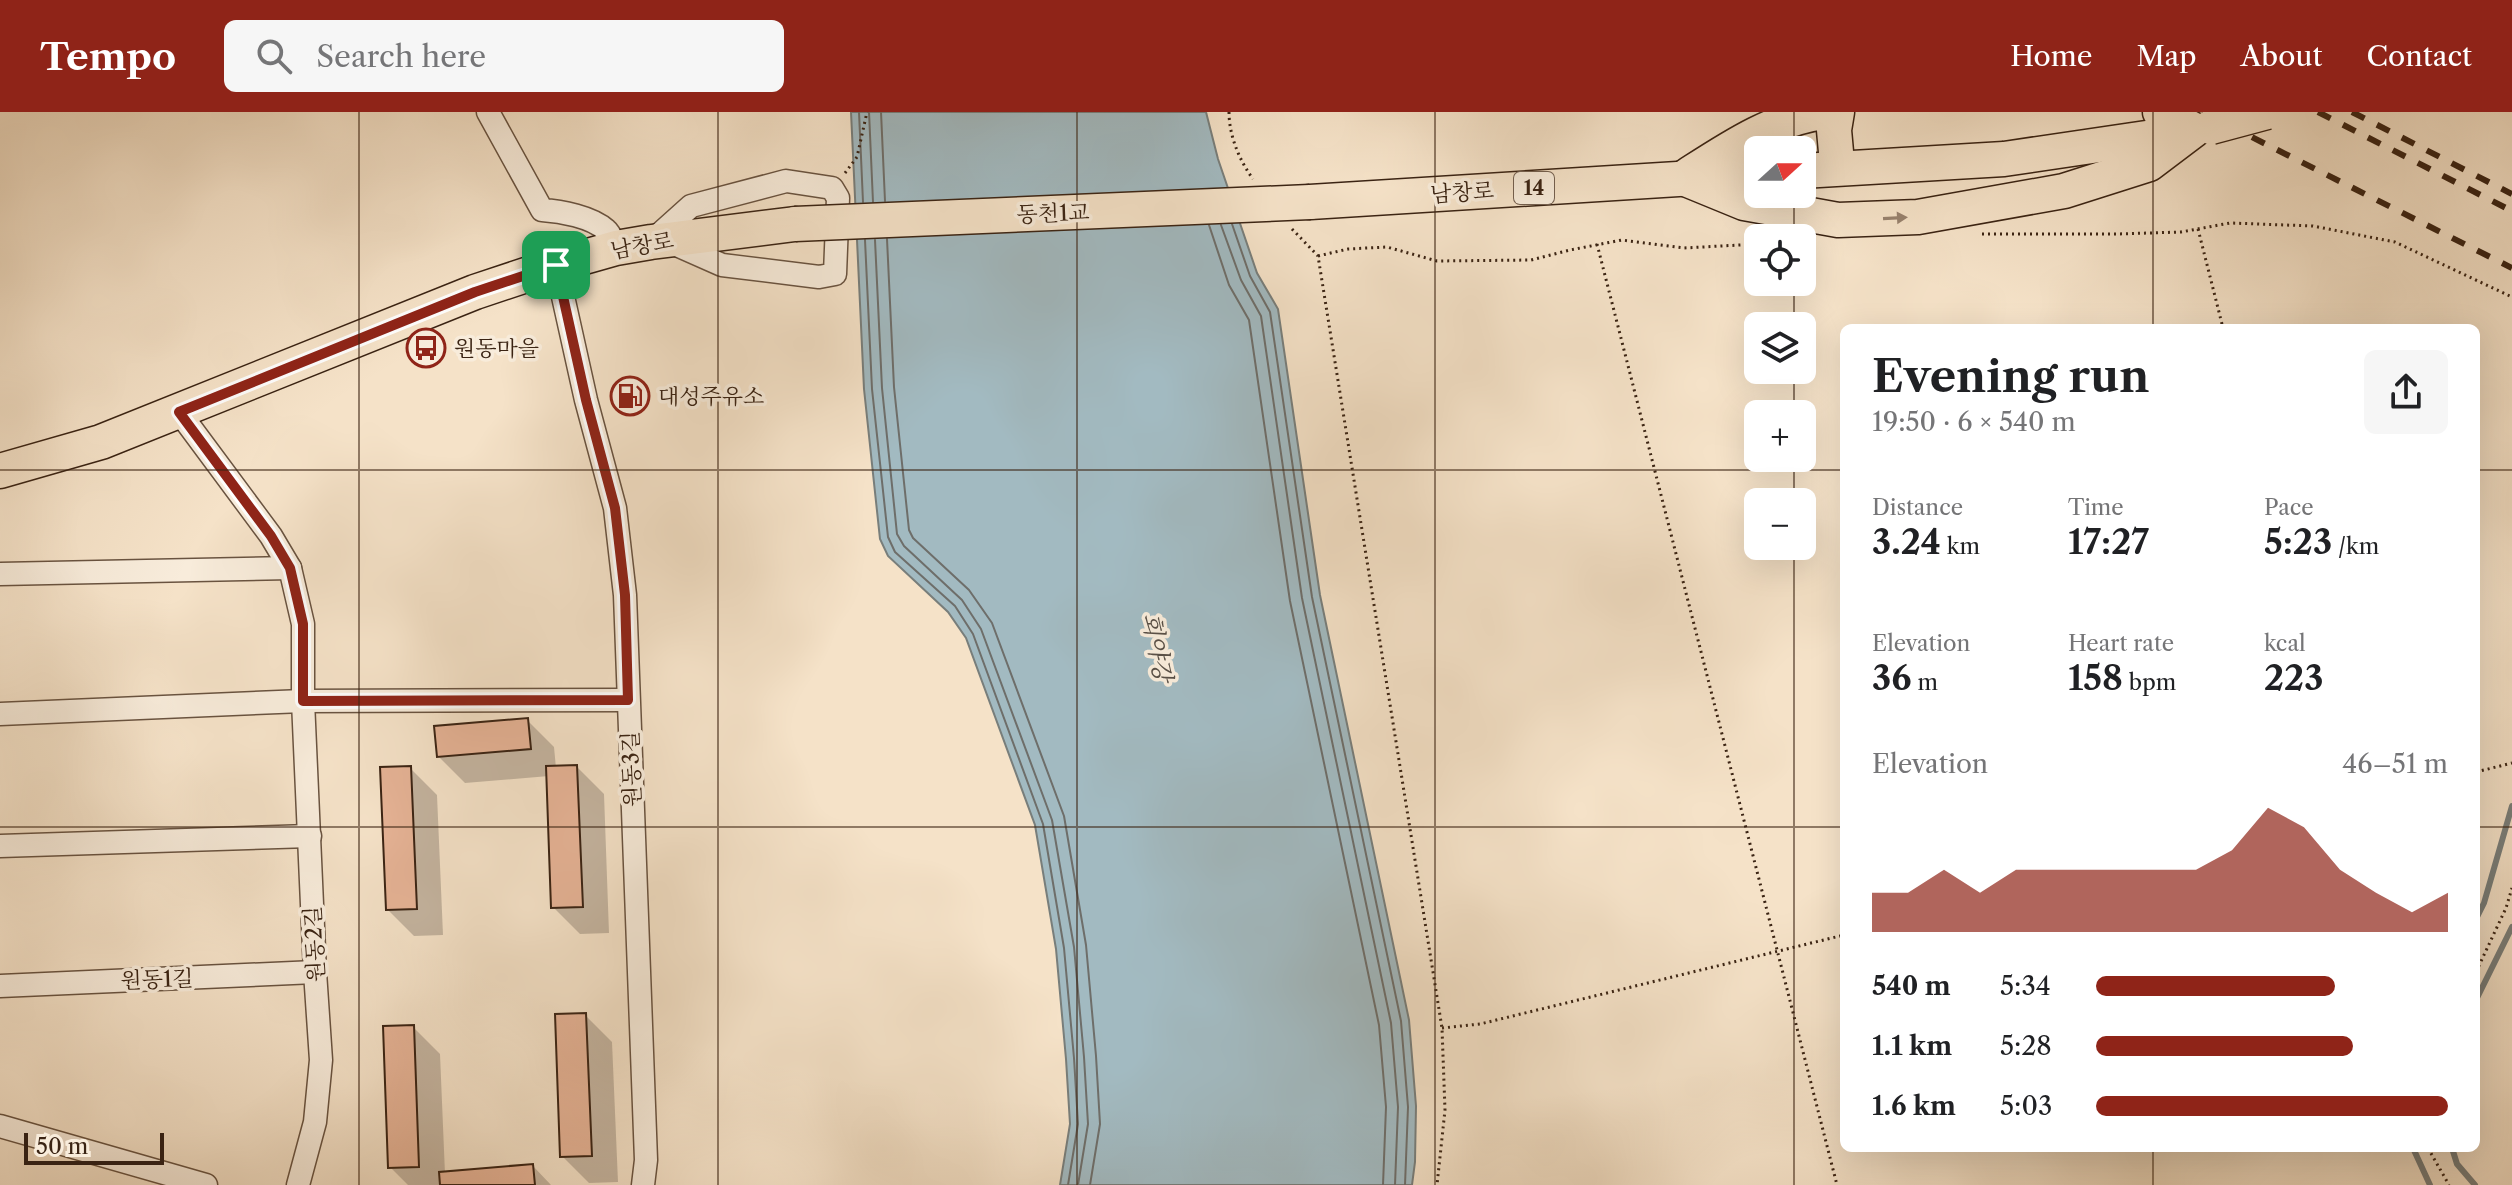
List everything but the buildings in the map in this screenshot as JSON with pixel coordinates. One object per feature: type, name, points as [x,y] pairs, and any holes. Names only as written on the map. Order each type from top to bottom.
[{"type":"main road","points":[[1683,178],[1750,136],[1809,114],[1824,112]]},
{"type":"main road","points":[[1836,152],[1834,130],[1837,112]]},
{"type":"main road","points":[[2160,112],[2202,128]]},
{"type":"main road","points":[[1816,170],[2004,159],[2202,128],[2267,112]]},
{"type":"main road","points":[[1683,178],[1744,203],[1838,220],[1918,217],[2064,191],[2149,164],[2202,128]]},
{"type":"main road","name":"남창로","points":[[1297,211],[1744,175]]},
{"type":"main road","points":[[1839,186],[1848,220]]},
{"type":"main road","name":"동천1교","points":[[795,224],[1297,211]]},
{"type":"main road","name":"남창로","points":[[0,471],[101,442],[475,292],[556,265],[616,248],[795,224]]},
{"type":"street","points":[[488,112],[542,210],[560,211],[587,220],[607,231],[616,248]]},
{"type":"street","points":[[786,181],[832,188],[838,198],[835,274],[819,277],[722,265],[658,241],[691,206],[786,181]]},
{"type":"street","name":"원동3길","points":[[556,265],[586,400],[615,508],[625,595],[646,1160],[643,1185]]},
{"type":"street","name":"원동2길","points":[[179,412],[271,536],[290,568],[303,624],[303,701],[321,1060],[315,1122],[298,1185]]},
{"type":"street","points":[[0,574],[290,568]]},
{"type":"street","points":[[0,714],[303,701],[628,700]]},
{"type":"street","points":[[0,846],[310,836]]},
{"type":"street","name":"원동1길","points":[[0,986],[315,972]]},
{"type":"street","points":[[0,1126],[206,1185]]},
{"type":"path","points":[[832,188],[857,157],[867,112]]},
{"type":"path","points":[[1229,112],[1233,141],[1257,185]]},
{"type":"path","points":[[1297,211],[1318,256],[1442,1028],[1445,1110],[1437,1185]]},
{"type":"path","points":[[1970,234],[2181,232],[2230,223],[2313,226],[2395,242],[2512,297]]},
{"type":"path","points":[[2198,229],[2222,324]]},
{"type":"path","points":[[1318,256],[1348,249],[1387,247],[1437,261],[1531,260],[1622,240],[1684,248],[1744,245]]},
{"type":"path","points":[[1597,244],[1837,1185]]},
{"type":"path","points":[[2480,771],[2512,763]]},
{"type":"path","points":[[2480,963],[2512,888]]},
{"type":"path","points":[[1442,1028],[1480,1024],[1840,936]]},
{"type":"path","points":[[2430,1152],[2449,1185]]},
{"type":"water","name":"회야강","points":[[851,112],[1206,112],[1218,159],[1257,273],[1278,309],[1320,595],[1409,1020],[1416,1106],[1412,1185],[1060,1185],[1070,1124],[1066,1059],[1056,949],[1035,825],[966,638],[948,612],[888,556],[880,539],[864,389]]},
{"type":"waterway","points":[[2480,911],[2512,806]]},
{"type":"waterway","points":[[2480,992],[2512,927]]},
{"type":"waterway","points":[[2415,1152],[2430,1185]]},
{"type":"waterway","points":[[2453,1152],[2457,1164],[2475,1185]]},
{"type":"railway","points":[[2202,112],[2512,268]]},
{"type":"railway","points":[[2318,112],[2512,211]]},
{"type":"railway","points":[[2352,112],[2512,194]]},
{"type":"place","name":"원동마을","points":[[426,348]]},
{"type":"place","name":"대성주유소","points":[[630,396]]},
{"type":"route","points":[[556,265],[586,400],[615,508],[625,595],[628,700],[303,701],[303,624],[290,568],[271,536],[179,412],[475,292],[556,265]]}]
